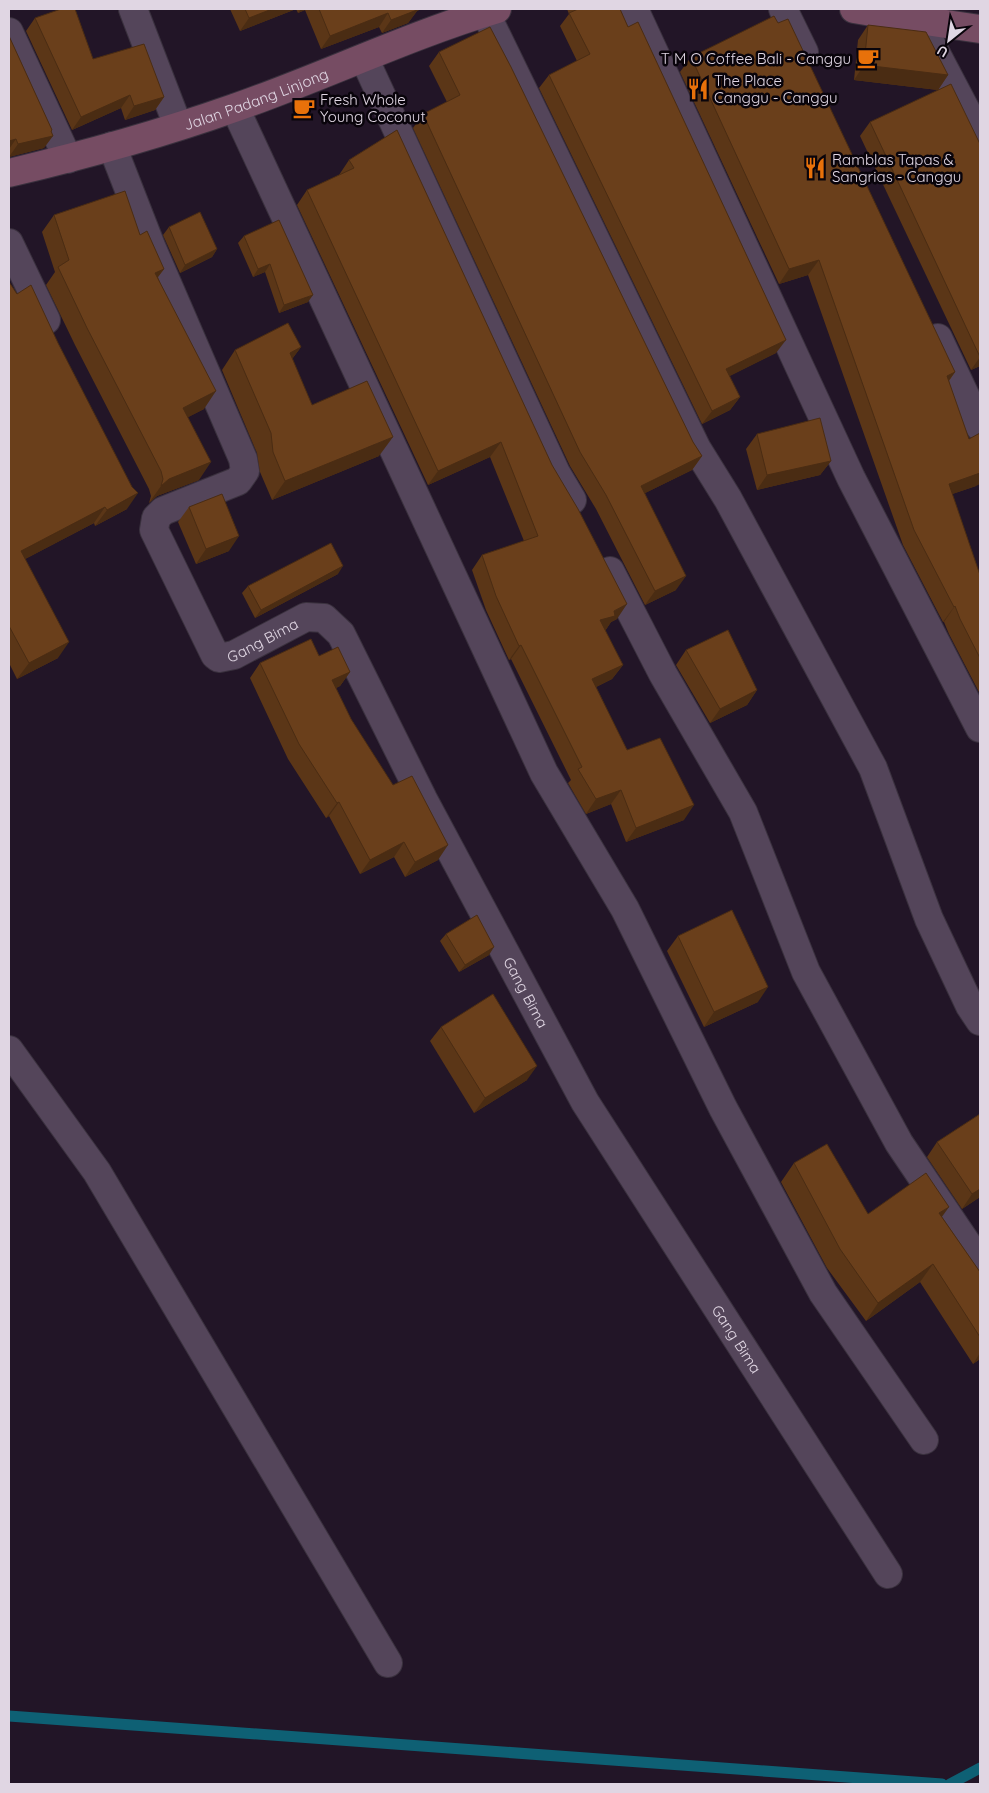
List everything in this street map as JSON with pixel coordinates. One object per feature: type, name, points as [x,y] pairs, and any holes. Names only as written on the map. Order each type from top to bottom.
[{"type":"street","points":[[134,9],[178,126]]},
{"type":"street","points":[[634,9],[851,478],[980,728]]},
{"type":"street","points":[[783,9],[813,72]]},
{"type":"street","points":[[854,9],[919,20],[965,21]]},
{"type":"street","points":[[491,11],[697,449],[728,499],[873,768],[929,919],[970,1006],[980,1021]]},
{"type":"street","name":"Jalan Padang Linjong","points":[[9,173],[68,159],[235,108],[491,11]]},
{"type":"street","points":[[919,20],[980,137]]},
{"type":"street","points":[[9,32],[68,159]]},
{"type":"street","points":[[364,58],[556,473],[586,525]]},
{"type":"street","points":[[235,108],[544,773],[624,910],[723,1108],[823,1293],[924,1440]]},
{"type":"street","name":"Gang Bima","points":[[112,146],[155,254],[243,459],[245,471],[238,481],[163,511],[156,518],[154,530],[215,655],[220,658],[234,655],[306,617],[324,618],[341,634],[423,799],[585,1102],[888,1574]]},
{"type":"street","points":[[9,243],[57,344]]},
{"type":"street","points":[[927,314],[980,427]]},
{"type":"street","points":[[600,551],[663,674],[743,812],[806,972],[899,1144],[980,1263]]},
{"type":"street","points":[[9,1050],[97,1172],[388,1663]]},
{"type":"building","points":[[61,9],[75,9],[93,59],[144,44],[164,97],[134,106],[130,95],[81,117],[35,18]]},
{"type":"building","points":[[245,9],[272,9],[249,18]]},
{"type":"building","points":[[319,9],[417,10],[391,20],[388,13],[330,36]]},
{"type":"building","points":[[578,9],[620,9],[628,27],[638,22],[786,340],[726,369],[740,397],[712,411],[549,75],[590,54],[569,13]]},
{"type":"building","points":[[774,16],[778,23],[788,19],[955,372],[947,376],[969,439],[980,433],[980,473],[949,484],[980,575],[980,658],[955,606],[914,530],[819,260],[789,269],[691,57]]},
{"type":"building","points":[[868,25],[926,32],[948,75],[864,65]]},
{"type":"building","points":[[490,27],[693,442],[702,456],[641,486],[686,576],[655,591],[606,495],[580,452],[423,114],[460,95],[439,52]]},
{"type":"building","points":[[9,36],[52,130],[53,136],[18,144],[16,139],[9,141]]},
{"type":"building","points":[[951,84],[980,144],[980,357],[870,122]]},
{"type":"building","points":[[397,130],[552,465],[578,509],[627,604],[614,611],[615,616],[600,620],[623,665],[592,679],[627,750],[660,738],[694,805],[636,828],[621,790],[596,799],[578,769],[582,767],[521,645],[519,646],[496,596],[482,555],[538,536],[501,442],[438,471],[307,190],[354,168],[349,160]]},
{"type":"building","points":[[125,191],[140,235],[147,231],[164,269],[155,273],[216,391],[183,408],[211,462],[169,479],[161,486],[163,479],[161,471],[87,328],[58,267],[69,260],[54,215]]},
{"type":"building","points":[[200,212],[217,249],[185,265],[169,227]]},
{"type":"building","points":[[279,220],[313,295],[284,305],[270,264],[258,269],[244,236]]},
{"type":"building","points":[[9,282],[17,294],[31,285],[58,343],[132,487],[138,493],[107,510],[105,507],[21,551],[69,642],[29,663],[9,626]]},
{"type":"building","points":[[288,323],[301,347],[290,353],[312,405],[367,381],[393,437],[285,481],[273,452],[271,433],[235,350]]},
{"type":"building","points":[[820,418],[831,461],[767,475],[757,434]]},
{"type":"building","points":[[222,494],[239,536],[206,549],[189,507]]},
{"type":"building","points":[[331,543],[343,566],[261,610],[248,586]]},
{"type":"building","points":[[728,630],[757,690],[720,709],[686,650]]},
{"type":"building","points":[[311,639],[319,656],[338,647],[350,672],[332,680],[351,719],[393,785],[412,776],[448,845],[415,862],[404,842],[370,860],[339,802],[337,803],[299,744],[260,663]]},
{"type":"building","points":[[732,910],[768,987],[714,1012],[678,936]]},
{"type":"building","points":[[477,915],[494,947],[465,965],[446,934]]},
{"type":"building","points":[[493,994],[537,1066],[485,1098],[441,1027]]},
{"type":"building","points":[[980,1114],[980,1189],[972,1194],[937,1142]]},
{"type":"building","points":[[827,1144],[868,1214],[926,1173],[949,1207],[939,1213],[980,1272],[980,1337],[933,1264],[878,1303],[840,1249],[794,1163]]},
{"type":"waterway","points":[[9,1716],[942,1784]]},
{"type":"waterway","points":[[950,1784],[980,1768]]},
{"type":"place","name":"T M O Coffee Bali - Canggu","points":[[868,58]]},
{"type":"place","name":"The Place Canggu - Canggu","points":[[698,89]]},
{"type":"place","name":"Fresh Whole Young Coconut","points":[[304,108]]},
{"type":"place","name":"Ramblas Tapas & Sangrias - Canggu","points":[[815,168]]}]
